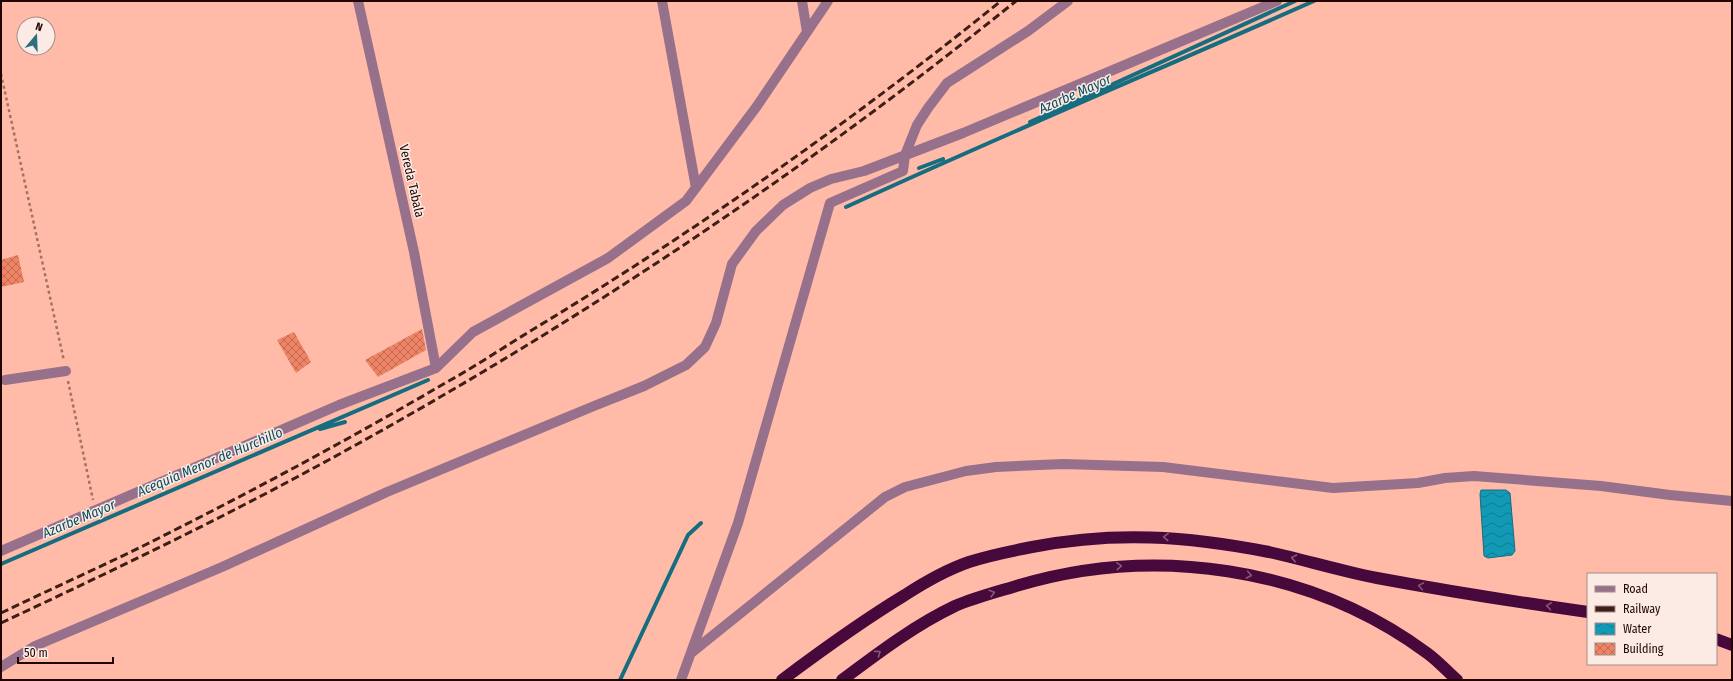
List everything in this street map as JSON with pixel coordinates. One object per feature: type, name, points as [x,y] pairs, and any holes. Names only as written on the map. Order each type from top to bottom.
[{"type":"highway","points":[[782,680],[878,610],[923,583],[950,570],[969,562],[1002,553],[1063,542],[1107,537],[1151,537],[1204,541],[1271,553],[1376,577],[1500,600],[1587,612]]},
{"type":"highway","points":[[844,678],[902,637],[954,607],[977,597],[1067,572],[1149,564],[1179,565],[1228,570],[1265,578],[1311,591],[1377,620],[1428,654],[1457,680]]},
{"type":"highway","points":[[1717,639],[1732,645]]},
{"type":"street","name":"Vereda Tabala","points":[[358,1],[414,252],[436,368]]},
{"type":"street","points":[[662,1],[696,188]]},
{"type":"street","points":[[802,1],[807,32]]},
{"type":"street","points":[[1,551],[339,405],[436,368],[472,332],[608,258],[686,201],[756,106],[828,1]]},
{"type":"street","points":[[681,680],[738,523],[830,203],[903,172],[905,155],[917,125],[947,83],[1028,32],[1068,1]]},
{"type":"street","points":[[1,667],[35,646],[222,567],[386,492],[644,386],[686,364],[705,347],[716,323],[732,264],[756,231],[783,205],[810,188],[963,133],[1277,1]]},
{"type":"street","points":[[6,380],[66,371]]},
{"type":"street","points":[[691,653],[884,497],[905,487],[966,471],[996,467],[1063,464],[1163,466],[1333,488],[1418,483],[1445,478],[1474,476],[1601,486],[1732,501]]},
{"type":"path","points":[[1,74],[95,510]]},
{"type":"water","points":[[1481,490],[1506,490],[1510,493],[1515,551],[1512,555],[1488,558],[1484,556]]},
{"type":"building","points":[[18,255],[24,282],[1,287],[1,260]]},
{"type":"building","points":[[422,329],[426,350],[378,377],[365,360]]},
{"type":"building","points":[[294,332],[311,362],[296,373],[277,340]]},
{"type":"waterway","name":"Acequia Menor de Hurchillo","points":[[1030,122],[1295,1]]},
{"type":"waterway","name":"Acequia Menor de Hurchillo","points":[[846,207],[1314,1]]},
{"type":"waterway","name":"Acequia Menor de Hurchillo","points":[[919,168],[943,159]]},
{"type":"waterway","name":"Acequia Menor de Hurchillo","points":[[1,564],[428,380]]},
{"type":"waterway","name":"Acequia Menor de Hurchillo","points":[[320,429],[345,422]]},
{"type":"waterway","points":[[620,680],[688,535],[701,523]]},
{"type":"railway","points":[[1,613],[145,545],[221,506],[335,446],[458,376],[654,254],[713,214],[830,132],[945,46],[1001,1]]},
{"type":"railway","points":[[1,623],[187,534],[297,477],[391,425],[576,315],[757,195],[931,68],[1016,1]]},
{"type":"water label","name":"Azarbe Mayor","points":[[1075,94]]},
{"type":"water label","name":"Azarbe Mayor","points":[[79,519]]}]
